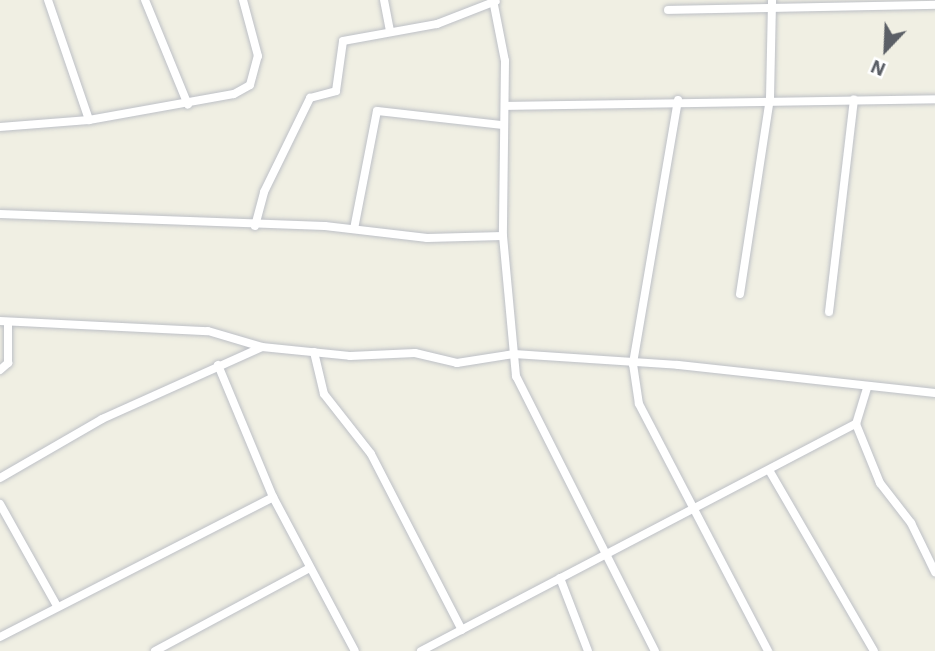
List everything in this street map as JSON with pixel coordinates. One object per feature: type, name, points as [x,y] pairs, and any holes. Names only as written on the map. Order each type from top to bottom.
[{"type":"street","points":[[48,0],[89,120]]},
{"type":"street","points":[[145,0],[188,105]]},
{"type":"street","points":[[0,127],[89,120],[188,105],[250,85],[258,56],[243,0]]},
{"type":"street","points":[[383,0],[390,30]]},
{"type":"street","points":[[668,10],[823,1],[904,0],[935,5]]},
{"type":"street","points":[[255,226],[264,192],[310,98],[335,92],[343,41],[390,30],[437,24],[495,1],[505,106],[501,125],[503,236],[514,354],[531,414],[609,554],[655,651]]},
{"type":"street","points":[[740,294],[770,98],[772,4]]},
{"type":"street","points":[[505,106],[770,98],[935,99]]},
{"type":"street","points":[[829,312],[854,99]]},
{"type":"street","points":[[678,100],[633,364],[639,404],[768,651]]},
{"type":"street","points":[[355,229],[377,111],[501,125]]},
{"type":"street","points":[[0,214],[355,229],[427,238],[503,236]]},
{"type":"street","points":[[0,370],[8,363],[4,322],[208,331],[262,347],[314,352],[415,353],[457,363],[514,354],[828,379],[867,388],[935,393]]},
{"type":"street","points":[[0,478],[102,419],[262,347]]},
{"type":"street","points":[[314,352],[324,394],[371,454],[462,630]]},
{"type":"street","points":[[218,365],[273,497],[308,569],[355,651]]},
{"type":"street","points":[[867,388],[856,424],[880,483],[911,523],[935,572]]},
{"type":"street","points":[[421,651],[609,554],[691,507],[856,424]]},
{"type":"street","points":[[769,470],[874,651]]},
{"type":"street","points":[[0,637],[56,604],[273,497]]},
{"type":"street","points":[[0,504],[56,604]]},
{"type":"street","points":[[155,651],[308,569]]},
{"type":"street","points":[[560,578],[588,651]]}]
